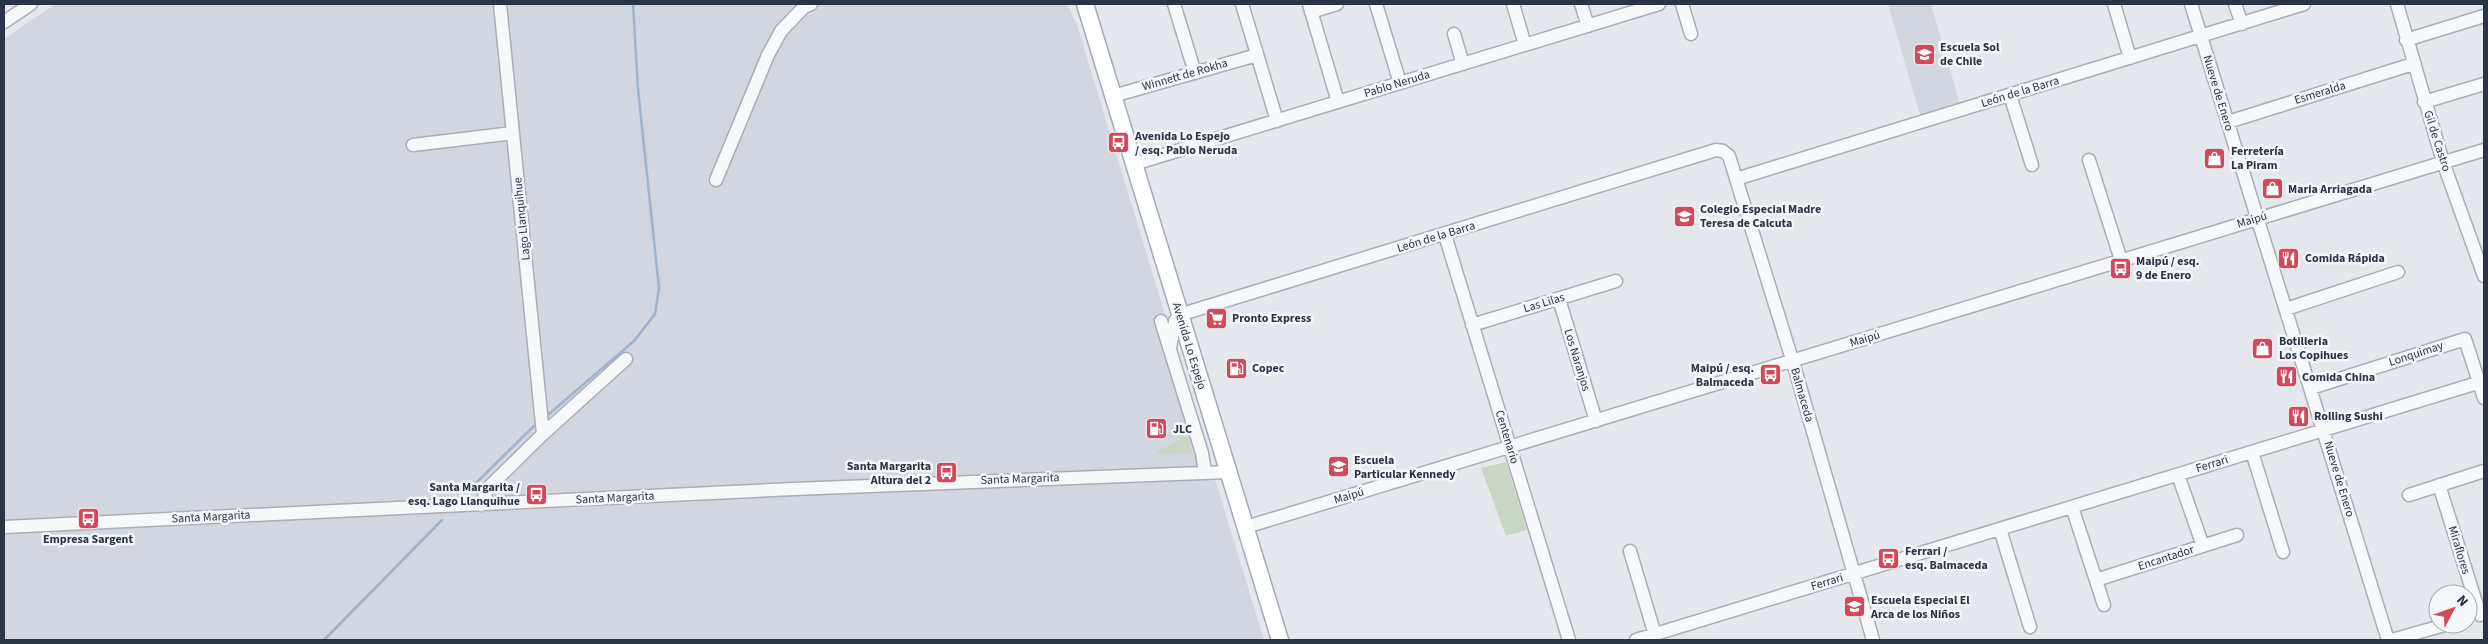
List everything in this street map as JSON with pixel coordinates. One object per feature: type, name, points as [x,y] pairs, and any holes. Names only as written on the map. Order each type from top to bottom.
[{"type":"main road","name":"Avenida Lo Espejo","points":[[1075,4],[1099,51]]},
{"type":"main road","name":"Avenida Lo Espejo","points":[[1085,4],[1280,640]]},
{"type":"street","points":[[4,22],[31,4]]},
{"type":"street","name":"Lago Llanquihue","points":[[500,4],[543,434]]},
{"type":"street","points":[[716,180],[768,55],[780,31],[804,8],[811,4]]},
{"type":"street","points":[[1174,4],[1195,73]]},
{"type":"street","points":[[1242,4],[1278,120]]},
{"type":"street","points":[[1337,4],[1310,8],[1338,102]]},
{"type":"street","points":[[1376,4],[1400,83]]},
{"type":"street","points":[[1513,4],[1526,45]]},
{"type":"street","points":[[1581,4],[1588,26]]},
{"type":"street","name":"Pablo Neruda","points":[[1134,164],[1659,4]]},
{"type":"street","points":[[1682,4],[1691,34]]},
{"type":"street","points":[[2114,4],[2130,58]]},
{"type":"street","name":"Nueve de Enero","points":[[2191,4],[2388,640]]},
{"type":"street","points":[[2235,4],[2242,24]]},
{"type":"street","name":"León de la Barra","points":[[1736,179],[2304,4]]},
{"type":"street","name":"Gil de Castro","points":[[2397,4],[2443,162],[2484,276]]},
{"type":"street","points":[[2406,40],[2484,16]]},
{"type":"street","points":[[1454,34],[1463,64]]},
{"type":"street","name":"Winnett de Rokha","points":[[1113,96],[1258,55]]},
{"type":"street","name":"Esmeralda","points":[[2228,122],[2413,64]]},
{"type":"street","points":[[2424,102],[2484,84]]},
{"type":"street","points":[[2010,95],[2032,165]]},
{"type":"street","points":[[413,145],[513,133]]},
{"type":"street","name":"León de la Barra","points":[[1179,315],[1445,235],[1716,150],[1725,152]]},
{"type":"street","name":"Maipú","points":[[1246,527],[2484,150]]},
{"type":"street","name":"Balmaceda","points":[[1725,152],[1729,156],[1792,361],[1873,640]]},
{"type":"street","points":[[2089,160],[2121,260]]},
{"type":"street","name":"Centenario","points":[[1445,235],[1569,640]]},
{"type":"street","points":[[2286,309],[2398,272]]},
{"type":"street","name":"Las Lilas","points":[[1472,325],[1616,281]]},
{"type":"street","name":"Los Naranjos","points":[[1559,299],[1596,421]]},
{"type":"street","points":[[1170,348],[1175,321],[1179,315]]},
{"type":"street","name":"Avenida Lo Espejo","points":[[1161,321],[1202,453],[1205,472]]},
{"type":"street","name":"Lonquimay","points":[[2311,388],[2465,339],[2482,382]]},
{"type":"street","points":[[482,505],[488,488],[543,434],[626,359]]},
{"type":"street","points":[[2482,382],[2484,398]]},
{"type":"street","name":"Ferrari","points":[[1636,640],[2482,382]]},
{"type":"street","points":[[2252,452],[2283,552]]},
{"type":"street","points":[[2409,495],[2484,471]]},
{"type":"street","name":"Santa Margarita","points":[[4,527],[482,505],[793,488],[1227,472]]},
{"type":"street","points":[[2178,475],[2203,546]]},
{"type":"street","name":"Miraflores","points":[[2439,485],[2468,584]]},
{"type":"street","points":[[2072,507],[2104,605]]},
{"type":"street","points":[[2000,529],[2030,627]]},
{"type":"street","name":"Encantador","points":[[2096,580],[2237,535]]},
{"type":"street","points":[[1630,551],[1655,634]]},
{"type":"street","points":[[2392,640],[2428,630]]},
{"type":"shaded area","points":[[55,4],[1067,4],[1077,25],[1264,640],[4,640],[4,39]]},
{"type":"shaded area","name":"Escuela Sol de Chile","points":[[1888,4],[1931,4],[1960,104],[1920,115]]},
{"type":"green space","points":[[1180,416],[1192,453],[1155,455],[1180,438]]},
{"type":"green space","points":[[1506,462],[1527,530],[1506,536],[1481,468]]},
{"type":"waterway","points":[[549,414],[634,341],[655,314],[659,288],[638,89],[633,4]]},
{"type":"waterway","points":[[474,485],[534,426]]},
{"type":"waterway","points":[[324,640],[442,520]]},
{"type":"place","name":"Escuela Sol de Chile","points":[[1924,54]]},
{"type":"place","name":"Avenida Lo Espejo / esq. Pablo Neruda","points":[[1119,143]]},
{"type":"place","name":"Ferretería La Piram","points":[[2215,158]]},
{"type":"place","name":"Maria Arriagada","points":[[2272,189]]},
{"type":"place","name":"Colegio Especial Madre Teresa de Calcuta","points":[[1684,216]]},
{"type":"place","name":"Comida Rápida","points":[[2289,258]]},
{"type":"place","name":"Maipú / esq. 9 de Enero","points":[[2120,268]]},
{"type":"place","name":"Pronto Express","points":[[1216,318]]},
{"type":"place","name":"Botilleria Los Copihues","points":[[2263,348]]},
{"type":"place","name":"Copec","points":[[1236,368]]},
{"type":"place","name":"Maipú / esq. Balmaceda","points":[[1770,375]]},
{"type":"place","name":"Comida China","points":[[2286,377]]},
{"type":"place","name":"Rolling Sushi","points":[[2298,416]]},
{"type":"place","name":"JLC","points":[[1157,429]]},
{"type":"place","name":"Escuela Particular Kennedy","points":[[1338,467]]},
{"type":"place","name":"Santa Margarita Altura del 2","points":[[947,473]]},
{"type":"place","name":"Santa Margarita / esq. Lago Llanquihue","points":[[536,494]]},
{"type":"place","name":"Empresa Sargent","points":[[88,518]]},
{"type":"place","name":"Ferrari / esq. Balmaceda","points":[[1889,558]]},
{"type":"place","name":"Escuela Especial El Arca de los Niños","points":[[1855,607]]}]
